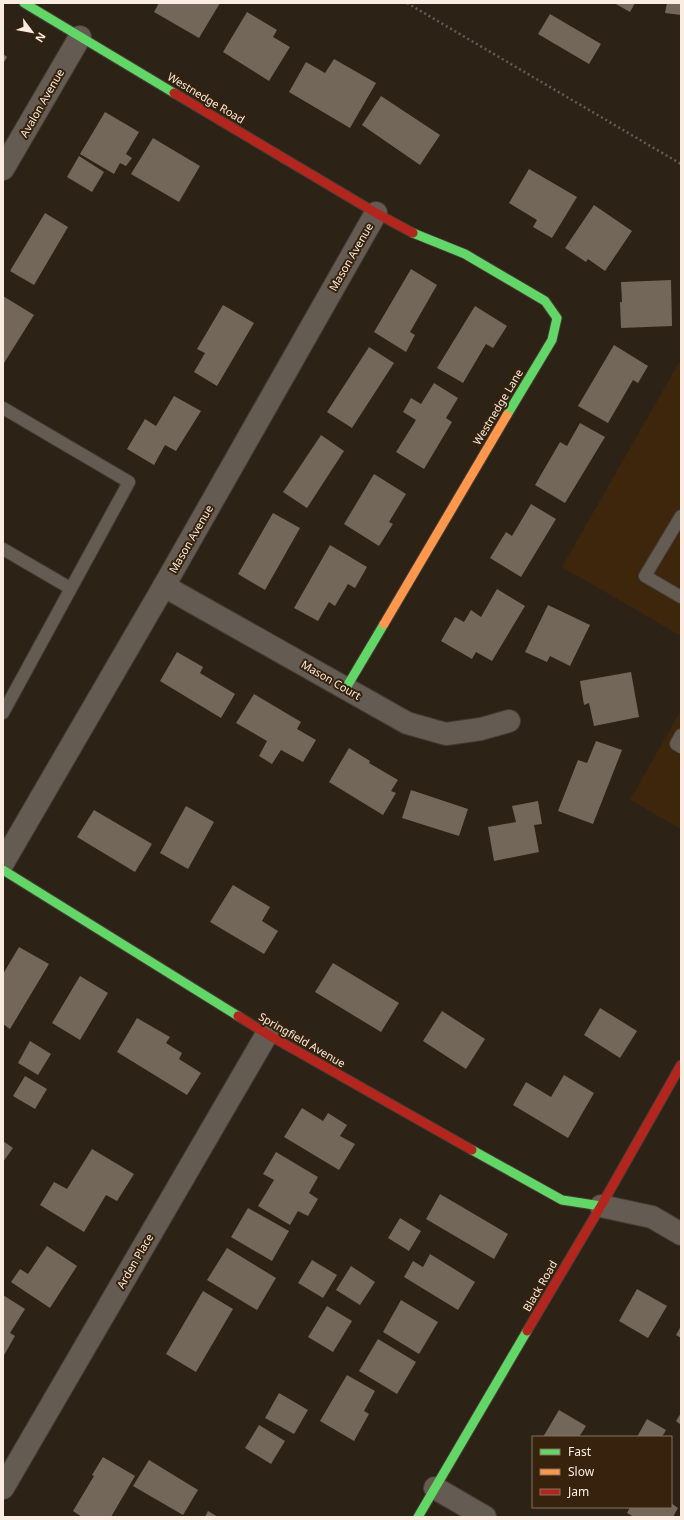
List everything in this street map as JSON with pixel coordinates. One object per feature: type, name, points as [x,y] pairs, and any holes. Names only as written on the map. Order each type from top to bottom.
[{"type":"street","name":"Westnedge Road","points":[[24,3],[376,213]]},
{"type":"street","name":"Avalon Avenue","points":[[3,169],[80,37]]},
{"type":"street","name":"Mason Avenue","points":[[3,863],[164,586],[376,213]]},
{"type":"street","name":"Westnedge Lane","points":[[346,688],[552,340],[557,318],[545,301],[465,254],[412,233],[376,213]]},
{"type":"street","name":"Mason Court","points":[[164,586],[407,723],[446,734],[481,729],[509,720]]},
{"type":"street","name":"Springfield Avenue","points":[[3,870],[267,1034],[562,1200],[601,1206]]},
{"type":"street","name":"Arden Place","points":[[3,1488],[267,1034]]},
{"type":"street","name":"Black Road","points":[[418,1517],[601,1206],[681,1065]]},
{"type":"street","points":[[601,1206],[652,1217],[681,1234]]},
{"type":"street","points":[[435,1488],[485,1517]]},
{"type":"lane","points":[[3,408],[129,482],[3,712]]},
{"type":"lane","points":[[681,516],[645,576],[681,597]]},
{"type":"lane","points":[[3,549],[70,588]]},
{"type":"lane","points":[[681,735],[676,744],[681,747]]},
{"type":"path","points":[[407,3],[681,164]]},
{"type":"shaded area","points":[[681,359],[681,636],[562,567]]},
{"type":"shaded area","points":[[681,710],[681,829],[630,800]]},
{"type":"building","points":[[159,3],[220,3],[199,38],[154,12]]},
{"type":"building","points":[[614,3],[635,3],[630,12]]},
{"type":"building","points":[[667,3],[681,3],[681,15],[665,13]]},
{"type":"building","points":[[247,12],[277,30],[273,37],[290,47],[269,81],[223,52]]},
{"type":"building","points":[[550,14],[601,44],[589,64],[538,34]]},
{"type":"building","points":[[3,54],[7,57],[3,64]]},
{"type":"building","points":[[334,59],[376,83],[350,128],[289,92],[306,62],[325,73]]},
{"type":"building","points":[[381,96],[440,135],[420,165],[362,125]]},
{"type":"building","points":[[105,112],[139,132],[126,154],[132,158],[126,166],[120,163],[114,174],[80,154]]},
{"type":"building","points":[[153,138],[200,166],[179,202],[131,174]]},
{"type":"building","points":[[79,156],[104,172],[92,192],[67,177]]},
{"type":"building","points":[[529,169],[577,197],[552,238],[533,227],[537,220],[509,203]]},
{"type":"building","points":[[594,205],[632,231],[605,271],[588,259],[586,262],[565,248]]},
{"type":"building","points":[[45,213],[68,227],[34,285],[10,271]]},
{"type":"building","points":[[411,269],[437,285],[410,332],[415,335],[406,352],[374,332]]},
{"type":"building","points":[[671,280],[672,326],[621,328],[621,282]]},
{"type":"building","points":[[3,296],[34,315],[4,363],[3,362]]},
{"type":"building","points":[[223,305],[254,323],[217,386],[194,372],[205,353],[197,349]]},
{"type":"building","points":[[475,306],[507,326],[493,348],[486,344],[463,383],[437,368]]},
{"type":"building","points":[[614,345],[648,366],[638,383],[633,380],[608,423],[578,406]]},
{"type":"building","points":[[369,347],[394,363],[352,428],[327,412]]},
{"type":"building","points":[[434,383],[458,398],[446,418],[452,422],[424,469],[396,452],[416,420],[403,412],[411,398],[421,404]]},
{"type":"building","points":[[174,396],[201,411],[176,451],[165,445],[154,465],[127,449],[145,419],[156,426]]},
{"type":"building","points":[[580,423],[605,437],[565,503],[535,485],[560,442],[567,446]]},
{"type":"building","points":[[321,435],[344,451],[307,508],[283,492]]},
{"type":"building","points":[[374,474],[406,494],[389,522],[393,524],[379,546],[344,524]]},
{"type":"building","points":[[531,504],[556,519],[521,577],[490,558],[506,532],[512,536]]},
{"type":"building","points":[[273,513],[300,528],[265,590],[238,574]]},
{"type":"building","points":[[330,545],[367,567],[355,588],[348,584],[335,606],[329,602],[318,621],[294,608]]},
{"type":"building","points":[[497,589],[525,606],[492,661],[476,652],[472,659],[441,641],[455,617],[464,622],[471,610],[481,617]]},
{"type":"building","points":[[548,605],[590,625],[570,666],[550,656],[547,662],[525,652]]},
{"type":"building","points":[[177,652],[203,667],[200,673],[235,694],[221,718],[160,681]]},
{"type":"building","points":[[631,672],[639,717],[594,726],[589,703],[584,705],[580,681]]},
{"type":"building","points":[[254,694],[301,722],[297,729],[316,740],[303,762],[281,750],[272,764],[259,756],[267,741],[236,723]]},
{"type":"building","points":[[596,741],[622,750],[593,824],[558,811],[578,760],[587,763]]},
{"type":"building","points":[[349,748],[370,761],[369,763],[398,780],[391,791],[396,793],[383,815],[329,782]]},
{"type":"building","points":[[411,790],[468,809],[459,836],[402,818]]},
{"type":"building","points":[[538,801],[542,824],[534,825],[539,852],[494,861],[488,827],[516,822],[512,806]]},
{"type":"building","points":[[186,806],[214,822],[188,869],[160,853]]},
{"type":"building","points":[[94,810],[152,844],[135,872],[77,837]]},
{"type":"building","points":[[233,885],[270,907],[262,921],[278,931],[264,954],[210,922]]},
{"type":"building","points":[[19,947],[49,964],[10,1029],[3,1024],[3,974]]},
{"type":"building","points":[[333,963],[399,1003],[381,1032],[315,992]]},
{"type":"building","points":[[80,976],[108,993],[80,1040],[52,1023]]},
{"type":"building","points":[[600,1008],[637,1031],[620,1058],[584,1035]]},
{"type":"building","points":[[442,1011],[485,1039],[466,1069],[423,1041]]},
{"type":"building","points":[[137,1018],[170,1037],[166,1043],[182,1053],[179,1059],[201,1073],[187,1095],[117,1052]]},
{"type":"building","points":[[30,1041],[51,1054],[38,1075],[18,1063]]},
{"type":"building","points":[[564,1075],[594,1093],[568,1138],[513,1105],[526,1082],[551,1097]]},
{"type":"building","points":[[25,1076],[47,1089],[35,1109],[13,1096]]},
{"type":"building","points":[[302,1108],[323,1121],[328,1113],[347,1125],[340,1136],[355,1144],[339,1170],[284,1137]]},
{"type":"building","points":[[3,1141],[13,1148],[3,1162]]},
{"type":"building","points":[[92,1149],[134,1174],[117,1201],[106,1195],[84,1232],[40,1205],[54,1182],[67,1189]]},
{"type":"building","points":[[276,1152],[318,1177],[309,1193],[318,1199],[308,1216],[298,1211],[290,1225],[258,1206],[274,1180],[263,1174]]},
{"type":"building","points":[[440,1194],[508,1234],[494,1259],[426,1219]]},
{"type":"building","points":[[248,1208],[289,1231],[272,1261],[231,1237]]},
{"type":"building","points":[[400,1218],[421,1231],[409,1251],[388,1238]]},
{"type":"building","points":[[47,1246],[77,1266],[50,1308],[11,1282],[20,1269],[28,1274]]},
{"type":"building","points":[[227,1248],[276,1278],[257,1310],[207,1280]]},
{"type":"building","points":[[430,1254],[475,1282],[458,1310],[404,1277],[413,1261],[423,1267]]},
{"type":"building","points":[[312,1260],[337,1275],[323,1298],[298,1283]]},
{"type":"building","points":[[351,1266],[375,1282],[360,1305],[336,1290]]},
{"type":"building","points":[[637,1289],[667,1306],[648,1338],[619,1321]]},
{"type":"building","points":[[203,1291],[233,1309],[196,1372],[166,1354]]},
{"type":"building","points":[[3,1295],[25,1309],[10,1333],[15,1336],[3,1357]]},
{"type":"building","points":[[401,1300],[438,1322],[419,1354],[383,1332]]},
{"type":"building","points":[[327,1306],[352,1321],[333,1352],[308,1337]]},
{"type":"building","points":[[681,1326],[681,1338],[676,1335]]},
{"type":"building","points":[[378,1339],[416,1362],[397,1394],[359,1371]]},
{"type":"building","points":[[347,1375],[375,1391],[364,1411],[369,1414],[354,1441],[320,1421]]},
{"type":"building","points":[[279,1393],[308,1410],[294,1434],[265,1418]]},
{"type":"building","points":[[559,1410],[586,1426],[580,1436],[544,1436]]},
{"type":"building","points":[[681,1413],[681,1425],[676,1421]]},
{"type":"building","points":[[647,1419],[666,1430],[663,1436],[638,1436]]},
{"type":"building","points":[[259,1425],[285,1441],[271,1464],[245,1448]]},
{"type":"building","points":[[103,1457],[135,1476],[111,1517],[82,1517],[73,1511],[94,1476],[92,1475]]},
{"type":"building","points":[[149,1460],[198,1490],[183,1515],[133,1486]]},
{"type":"building","points":[[672,1504],[678,1508],[673,1517],[634,1517],[627,1513],[630,1508],[672,1508]]},
{"type":"building","points":[[208,1511],[218,1517],[205,1517]]},
{"type":"traffic: fast","points":[[24,3],[174,93]]},
{"type":"traffic: fast","points":[[413,233],[465,254],[545,301],[557,318],[552,340],[507,415]]},
{"type":"traffic: fast","points":[[346,688],[384,624]]},
{"type":"traffic: fast","points":[[3,870],[238,1016]]},
{"type":"traffic: fast","points":[[472,1150],[562,1200],[601,1206]]},
{"type":"traffic: fast","points":[[418,1517],[527,1331]]},
{"type":"traffic: slow","points":[[384,624],[507,415]]},
{"type":"traffic: jam","points":[[174,93],[376,213],[413,233]]},
{"type":"traffic: jam","points":[[238,1016],[267,1034],[472,1150]]},
{"type":"traffic: jam","points":[[527,1331],[601,1206],[681,1065]]}]
